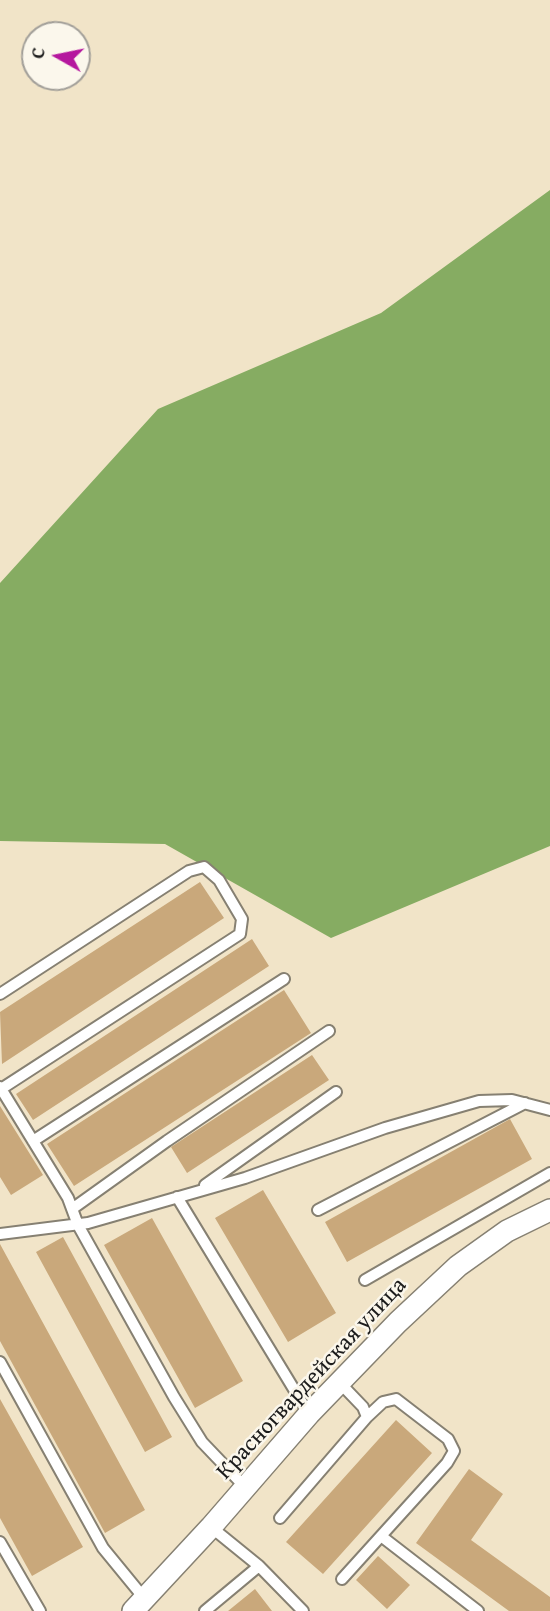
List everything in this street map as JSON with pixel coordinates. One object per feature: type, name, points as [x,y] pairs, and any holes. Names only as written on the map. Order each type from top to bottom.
[{"type":"street","name":"Красногвардейская улица","points":[[139,1605],[309,1414],[398,1322],[458,1266],[508,1231],[550,1210]]},
{"type":"lane","points":[[0,994],[189,871],[204,867],[219,880],[242,919],[240,934],[0,1088],[68,1198],[78,1224],[174,1397],[202,1442],[245,1487]]},
{"type":"lane","points":[[33,1141],[284,979]]},
{"type":"lane","points":[[72,1209],[329,1031]]},
{"type":"lane","points":[[200,1189],[336,1092]]},
{"type":"lane","points":[[0,1234],[78,1224],[177,1197],[245,1178],[385,1128],[479,1101],[525,1102],[550,1110]]},
{"type":"lane","points":[[318,1210],[525,1102]]},
{"type":"lane","points":[[365,1280],[550,1173]]},
{"type":"lane","points":[[177,1197],[309,1414]]},
{"type":"lane","points":[[0,1362],[103,1548],[139,1605]]},
{"type":"lane","points":[[340,1383],[363,1407],[367,1418]]},
{"type":"lane","points":[[280,1518],[383,1402],[396,1399],[448,1439],[454,1451],[447,1463],[342,1579]]},
{"type":"lane","points":[[211,1527],[259,1566],[303,1611]]},
{"type":"lane","points":[[382,1536],[478,1611]]},
{"type":"lane","points":[[0,1542],[40,1611]]},
{"type":"lane","points":[[205,1611],[259,1566]]},
{"type":"green space","points":[[550,190],[550,846],[331,938],[165,844],[0,841],[0,583],[158,409],[381,313]]},
{"type":"building","points":[[200,882],[224,918],[2,1064],[0,1012]]},
{"type":"building","points":[[252,939],[269,966],[33,1120],[16,1094]]},
{"type":"building","points":[[284,990],[311,1033],[74,1186],[47,1144]]},
{"type":"building","points":[[312,1055],[329,1080],[187,1173],[171,1147]]},
{"type":"building","points":[[0,1106],[43,1175],[11,1195],[0,1177]]},
{"type":"building","points":[[510,1119],[532,1159],[347,1262],[325,1222]]},
{"type":"building","points":[[263,1190],[336,1313],[288,1342],[215,1218]]},
{"type":"building","points":[[152,1218],[243,1381],[195,1408],[104,1245]]},
{"type":"building","points":[[63,1237],[172,1437],[145,1452],[36,1252]]},
{"type":"building","points":[[0,1244],[145,1510],[105,1533],[0,1341]]},
{"type":"building","points":[[0,1399],[83,1547],[32,1576],[0,1518]]},
{"type":"building","points":[[396,1420],[432,1453],[323,1574],[286,1542]]},
{"type":"building","points":[[469,1469],[503,1494],[471,1540],[550,1597],[550,1611],[509,1611],[416,1543]]},
{"type":"building","points":[[378,1556],[410,1585],[387,1609],[356,1580]]},
{"type":"building","points":[[255,1589],[272,1611],[228,1611]]}]
